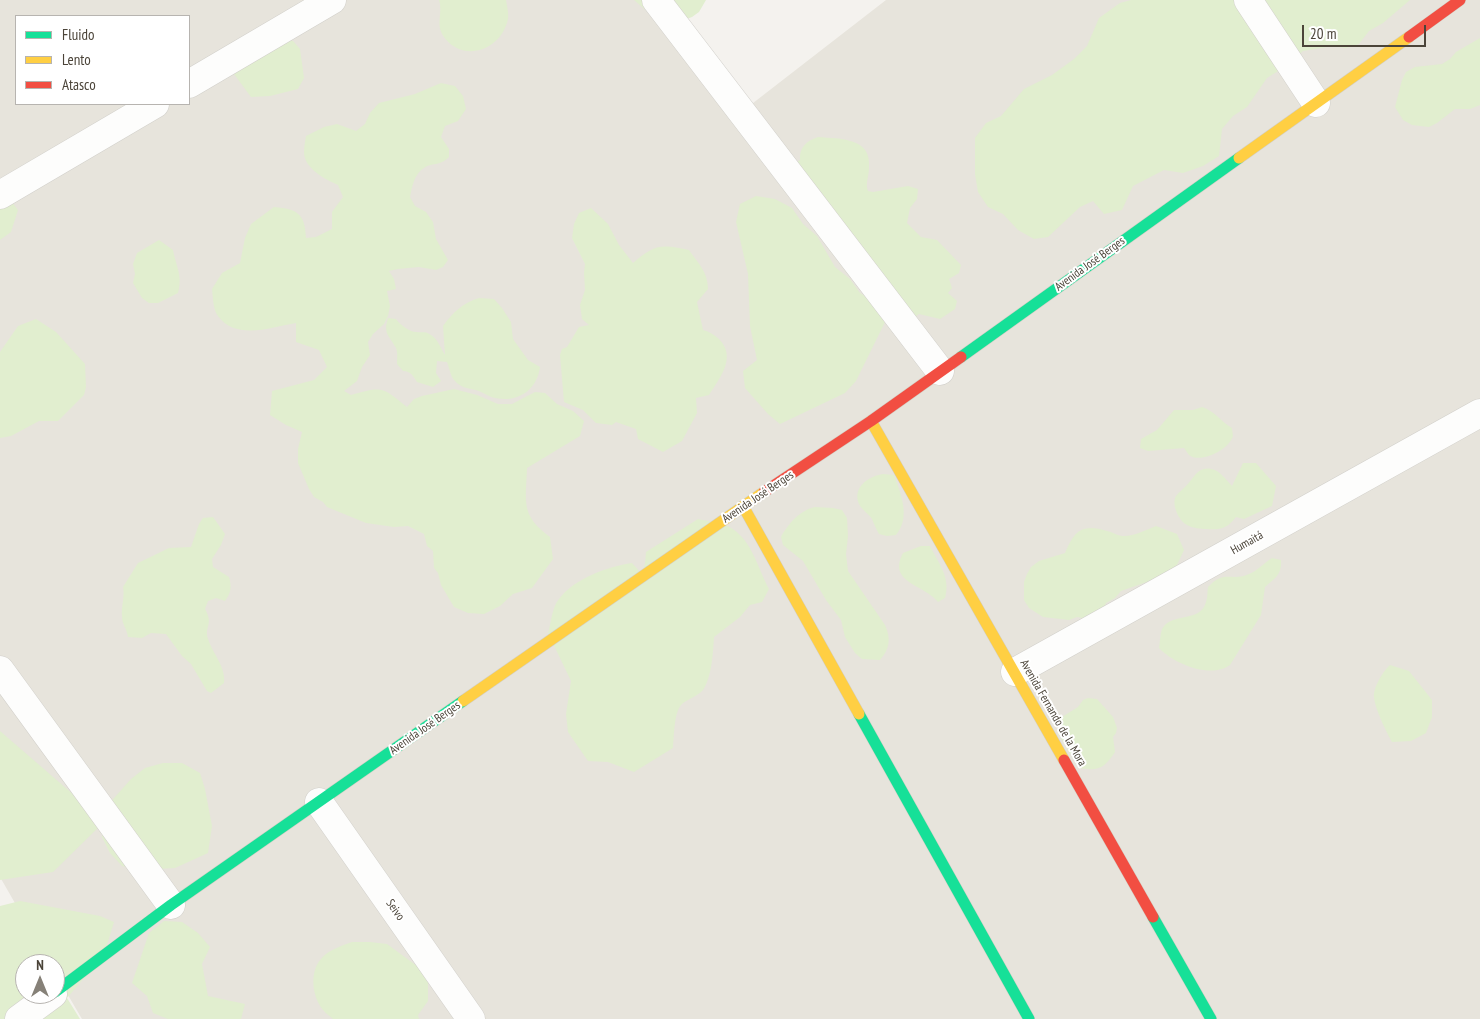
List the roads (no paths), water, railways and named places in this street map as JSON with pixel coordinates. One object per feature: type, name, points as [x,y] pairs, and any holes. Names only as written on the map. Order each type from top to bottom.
[{"type":"main road","name":"Avenida José Berges","points":[[65,985],[171,905],[743,506],[871,421],[1460,0]]},
{"type":"main road","name":"Avenida Fernando de la Mora","points":[[871,421],[1211,1019]]},
{"type":"main road","points":[[743,506],[1029,1019]]},
{"type":"street","points":[[190,83],[332,0]]},
{"type":"street","points":[[656,0],[940,371]]},
{"type":"street","points":[[1248,0],[1316,103]]},
{"type":"street","points":[[0,195],[153,105]]},
{"type":"street","name":"Humaitá","points":[[1015,672],[1480,413]]},
{"type":"street","points":[[0,670],[171,905]]},
{"type":"street","name":"Seivo","points":[[319,802],[471,1019]]},
{"type":"street","name":"Avenida José Berges","points":[[19,1019],[39,1004]]}]
